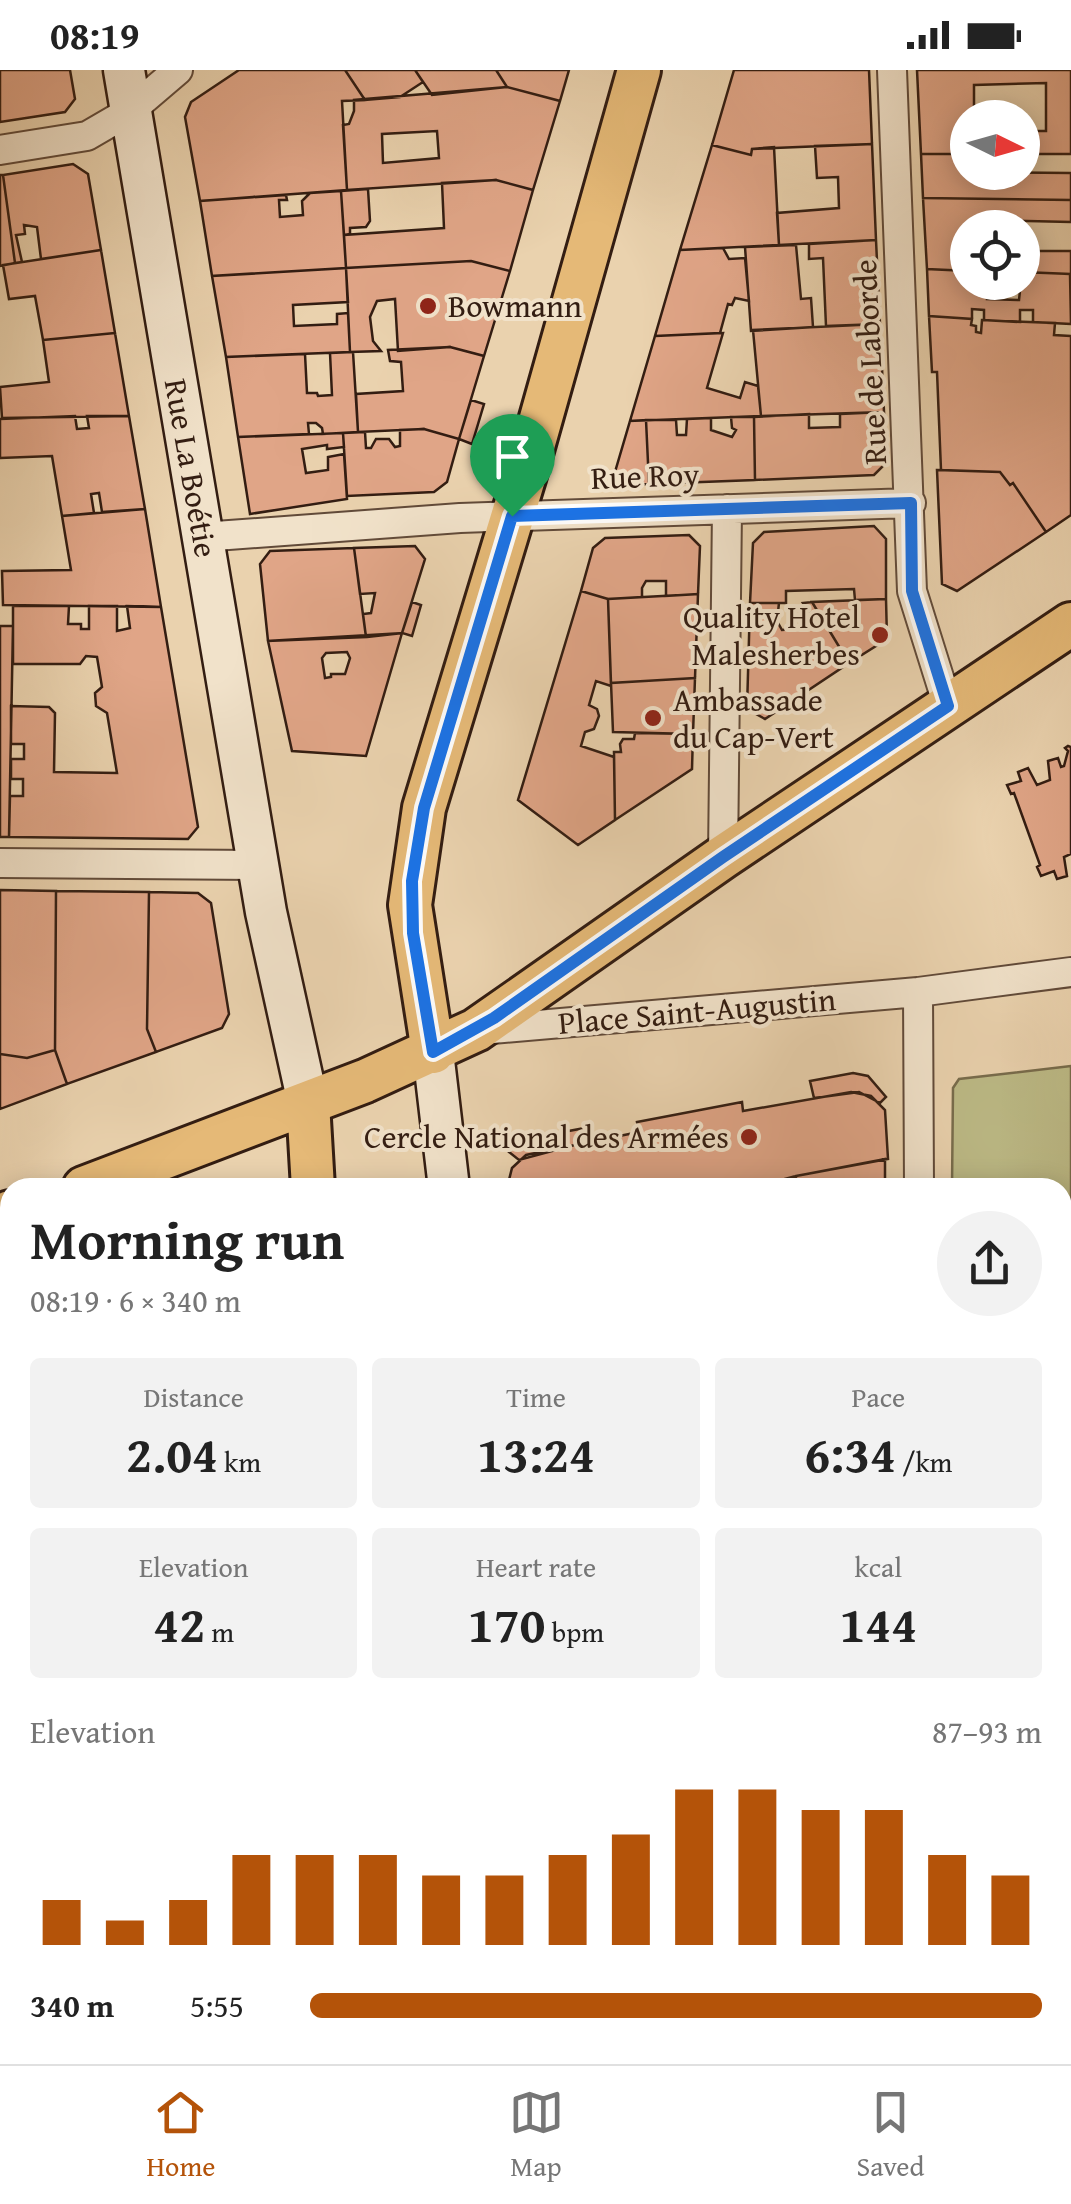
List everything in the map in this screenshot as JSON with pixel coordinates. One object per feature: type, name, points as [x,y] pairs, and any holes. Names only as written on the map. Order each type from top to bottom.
[{"type":"main road","points":[[433,1052],[413,933],[412,881],[424,808],[640,70]]},
{"type":"main road","points":[[110,1178],[308,1103],[433,1052],[476,1030],[723,857],[1071,624]]},
{"type":"main road","points":[[308,1103],[312,1178]]},
{"type":"street","name":"Rue La Boétie","points":[[124,70],[258,865]]},
{"type":"street","points":[[0,150],[87,136],[130,111],[178,70]]},
{"type":"street","name":"Rue de Laborde","points":[[892,70],[912,591],[948,706]]},
{"type":"street","name":"Rue Roy","points":[[202,538],[512,516],[911,503]]},
{"type":"street","points":[[723,857],[728,509]]},
{"type":"street","points":[[0,863],[258,865],[308,1103]]},
{"type":"street","name":"Place Saint-Augustin","points":[[476,1030],[918,992],[1071,972]]},
{"type":"street","points":[[918,992],[918,1178]]},
{"type":"street","points":[[433,1052],[448,1178]]},
{"type":"shaded area","points":[[1071,1066],[1071,1178],[952,1178],[953,1088],[959,1079]]},
{"type":"building","points":[[0,70],[70,70],[75,99],[65,112],[0,122]]},
{"type":"building","points":[[239,70],[345,70],[365,100],[342,101],[347,190],[200,201],[185,117],[191,102]]},
{"type":"building","points":[[345,70],[415,70],[423,82],[400,97],[365,100]]},
{"type":"building","points":[[415,70],[496,70],[507,87],[432,95]]},
{"type":"building","points":[[496,70],[569,70],[560,101],[507,87]]},
{"type":"building","points":[[734,70],[869,70],[872,144],[752,149],[751,155],[712,145]]},
{"type":"building","points":[[917,70],[1071,70],[1071,154],[1040,154],[1040,131],[1046,131],[1046,83],[974,85],[974,100],[950,100],[950,154],[921,154]]},
{"type":"building","points":[[507,87],[560,101],[533,190],[496,180],[347,190],[343,125],[349,124],[354,100]],"holes":[[[437,131],[439,158],[383,163],[382,134]]]},
{"type":"building","points":[[872,144],[876,240],[779,245],[777,213],[839,208],[838,177],[817,178],[815,146]]},
{"type":"building","points":[[712,145],[751,155],[752,149],[774,147],[779,245],[680,250]]},
{"type":"building","points":[[921,154],[950,154],[950,190],[1040,190],[1040,173],[1071,173],[1071,200],[923,198]]},
{"type":"building","points":[[73,164],[88,174],[101,250],[41,259],[37,227],[24,225],[25,234],[16,235],[22,262],[15,263],[3,175]]},
{"type":"building","points":[[0,175],[15,263],[0,266]]},
{"type":"building","points":[[496,180],[533,190],[510,271],[471,261],[346,268],[344,235],[444,228],[442,183]]},
{"type":"building","points":[[368,189],[370,221],[366,227],[350,228],[350,234],[344,235],[341,191]]},
{"type":"building","points":[[341,191],[346,268],[212,276],[200,201],[286,195],[287,200],[279,200],[280,217],[303,215],[302,201],[310,193]]},
{"type":"building","points":[[923,198],[1071,200],[1071,222],[1040,221],[1040,210],[950,210],[950,270],[927,269]]},
{"type":"building","points":[[876,240],[880,324],[826,326],[823,258],[809,259],[809,244]]},
{"type":"building","points":[[796,245],[801,299],[811,298],[813,327],[751,331],[745,247]]},
{"type":"building","points":[[723,248],[729,259],[745,258],[749,301],[735,298],[732,305],[728,304],[720,333],[655,336],[680,250]]},
{"type":"building","points":[[101,250],[115,333],[43,340],[35,296],[9,299],[3,265]]},
{"type":"building","points":[[1040,251],[1071,251],[1071,274],[1040,273]]},
{"type":"building","points":[[471,261],[510,271],[484,356],[450,347],[398,351],[395,299],[377,301],[370,317],[373,341],[381,351],[350,352],[346,268]]},
{"type":"building","points":[[346,268],[348,302],[293,305],[294,326],[337,324],[337,314],[348,313],[350,352],[226,357],[212,276]]},
{"type":"building","points":[[927,269],[950,270],[950,300],[1040,300],[1040,273],[1070,274],[1071,324],[1033,322],[1033,310],[1020,310],[1020,322],[984,320],[984,310],[972,309],[972,319],[929,316]]},
{"type":"building","points":[[929,316],[972,319],[971,325],[981,333],[982,320],[1055,323],[1054,335],[1071,336],[1071,515],[1046,532],[1013,483],[1010,485],[1000,472],[941,470],[937,372],[932,372]]},
{"type":"building","points":[[880,324],[884,412],[761,416],[753,330]]},
{"type":"building","points":[[115,333],[129,416],[2,418],[0,387],[49,382],[43,340]]},
{"type":"building","points":[[723,333],[707,388],[740,398],[745,382],[758,386],[761,416],[630,421],[655,336]]},
{"type":"building","points":[[450,347],[484,356],[459,439],[424,429],[358,432],[356,394],[403,391],[401,362],[390,361],[388,350]]},
{"type":"building","points":[[353,352],[358,432],[323,434],[316,423],[308,423],[309,434],[238,437],[226,357],[305,354],[307,393],[318,396],[332,395],[330,353]]},
{"type":"building","points":[[471,400],[484,404],[472,444],[459,439]]},
{"type":"building","points":[[884,412],[887,462],[874,475],[755,480],[754,417],[809,414],[809,428],[840,427],[840,414]]},
{"type":"building","points":[[75,416],[77,429],[89,428],[87,416],[129,416],[145,509],[102,512],[99,493],[91,494],[94,513],[62,516],[52,456],[0,458],[0,419]]},
{"type":"building","points":[[731,417],[754,417],[755,480],[649,484],[646,420],[676,420],[677,435],[686,435],[687,419],[711,418],[711,430],[732,437],[736,430],[732,428]]},
{"type":"building","points":[[646,420],[649,484],[625,485],[615,472],[630,421]]},
{"type":"building","points":[[424,429],[459,439],[447,482],[434,492],[347,496],[343,433],[365,432],[366,448],[371,448],[376,439],[389,439],[395,447],[400,446],[400,430]]},
{"type":"building","points":[[343,433],[344,447],[302,449],[306,473],[328,470],[328,457],[344,454],[347,499],[250,514],[238,437]]},
{"type":"building","points":[[937,470],[1000,472],[1010,485],[1013,483],[1046,532],[957,591],[942,584]]},
{"type":"building","points":[[145,509],[161,607],[3,605],[2,571],[71,570],[62,516]]},
{"type":"building","points":[[874,526],[886,539],[886,599],[855,600],[854,589],[786,591],[786,603],[750,603],[753,543],[764,532]]},
{"type":"building","points":[[689,535],[700,546],[698,594],[666,596],[666,581],[646,581],[642,597],[608,599],[581,591],[593,548],[605,538]]},
{"type":"building","points":[[415,546],[425,559],[402,633],[366,637],[363,614],[371,613],[375,593],[360,594],[354,548]]},
{"type":"building","points":[[354,548],[366,637],[268,641],[260,564],[270,551]]},
{"type":"building","points":[[581,591],[608,599],[611,686],[596,681],[589,705],[597,709],[599,716],[594,729],[585,732],[581,746],[614,757],[615,820],[578,845],[518,800]]},
{"type":"building","points":[[698,594],[695,678],[611,683],[608,599]]},
{"type":"building","points":[[886,599],[887,639],[849,663],[812,602]]},
{"type":"building","points":[[412,602],[421,605],[412,636],[402,633]]},
{"type":"building","points":[[812,602],[849,663],[765,719],[747,709],[750,603],[779,603],[777,621],[782,630],[795,629],[813,617],[803,603]]},
{"type":"building","points":[[13,606],[69,606],[68,624],[81,624],[81,629],[89,629],[89,606],[117,606],[117,631],[130,628],[127,606],[161,607],[198,827],[188,839],[9,837],[10,796],[23,796],[23,779],[11,779],[11,759],[24,759],[24,744],[11,744],[11,706],[49,707],[55,713],[54,772],[117,773],[107,713],[96,706],[95,693],[102,687],[97,657],[86,656],[80,664],[13,664]]},
{"type":"building","points":[[0,626],[13,626],[9,837],[0,837]]},
{"type":"building","points":[[402,633],[366,756],[292,751],[268,641]],"holes":[[[347,652],[350,658],[345,674],[325,678],[322,658],[326,653]]]},
{"type":"building","name":"Ambassade du Cap-Vert","points":[[695,678],[693,734],[613,732],[611,683]]},
{"type":"building","points":[[635,733],[693,734],[692,769],[615,820],[614,752],[621,752],[623,739],[634,739]]},
{"type":"building","points":[[1068,746],[1071,854],[1064,857],[1067,876],[1057,879],[1054,871],[1041,876],[1014,793],[1007,785],[1021,781],[1018,772],[1028,768],[1037,785],[1050,780],[1048,761],[1058,758],[1064,766]]},
{"type":"building","points":[[0,890],[56,891],[55,1050],[27,1058],[0,1054]]},
{"type":"building","points":[[56,891],[149,892],[147,1029],[156,1052],[67,1084],[55,1050]]},
{"type":"building","points":[[149,892],[198,893],[211,903],[229,1014],[222,1028],[156,1052],[147,1029]]},
{"type":"building","points":[[55,1050],[67,1084],[0,1109],[0,1054],[27,1058]]},
{"type":"building","points":[[853,1073],[868,1076],[886,1097],[880,1103],[859,1092],[814,1098],[810,1081]]},
{"type":"building","name":"Cercle National des Armées","points":[[851,1092],[871,1096],[885,1110],[888,1159],[789,1178],[510,1178],[512,1168],[526,1155],[639,1132],[637,1122],[742,1102],[743,1111]]},
{"type":"building","points":[[590,1127],[593,1140],[519,1160],[509,1152],[521,1140]]},
{"type":"building","points":[[885,1159],[885,1178],[796,1176]]},
{"type":"place","name":"Bowmann","points":[[428,306]]},
{"type":"place","name":"Quality Hotel Malesherbes","points":[[880,635]]},
{"type":"place","name":"Ambassade du Cap-Vert","points":[[653,718]]},
{"type":"place","name":"Cercle National des Armées","points":[[749,1137]]},
{"type":"route","points":[[911,503],[912,591],[948,706],[567,964],[494,1018],[433,1052],[413,933],[412,881],[424,808],[512,516],[911,503]]}]
